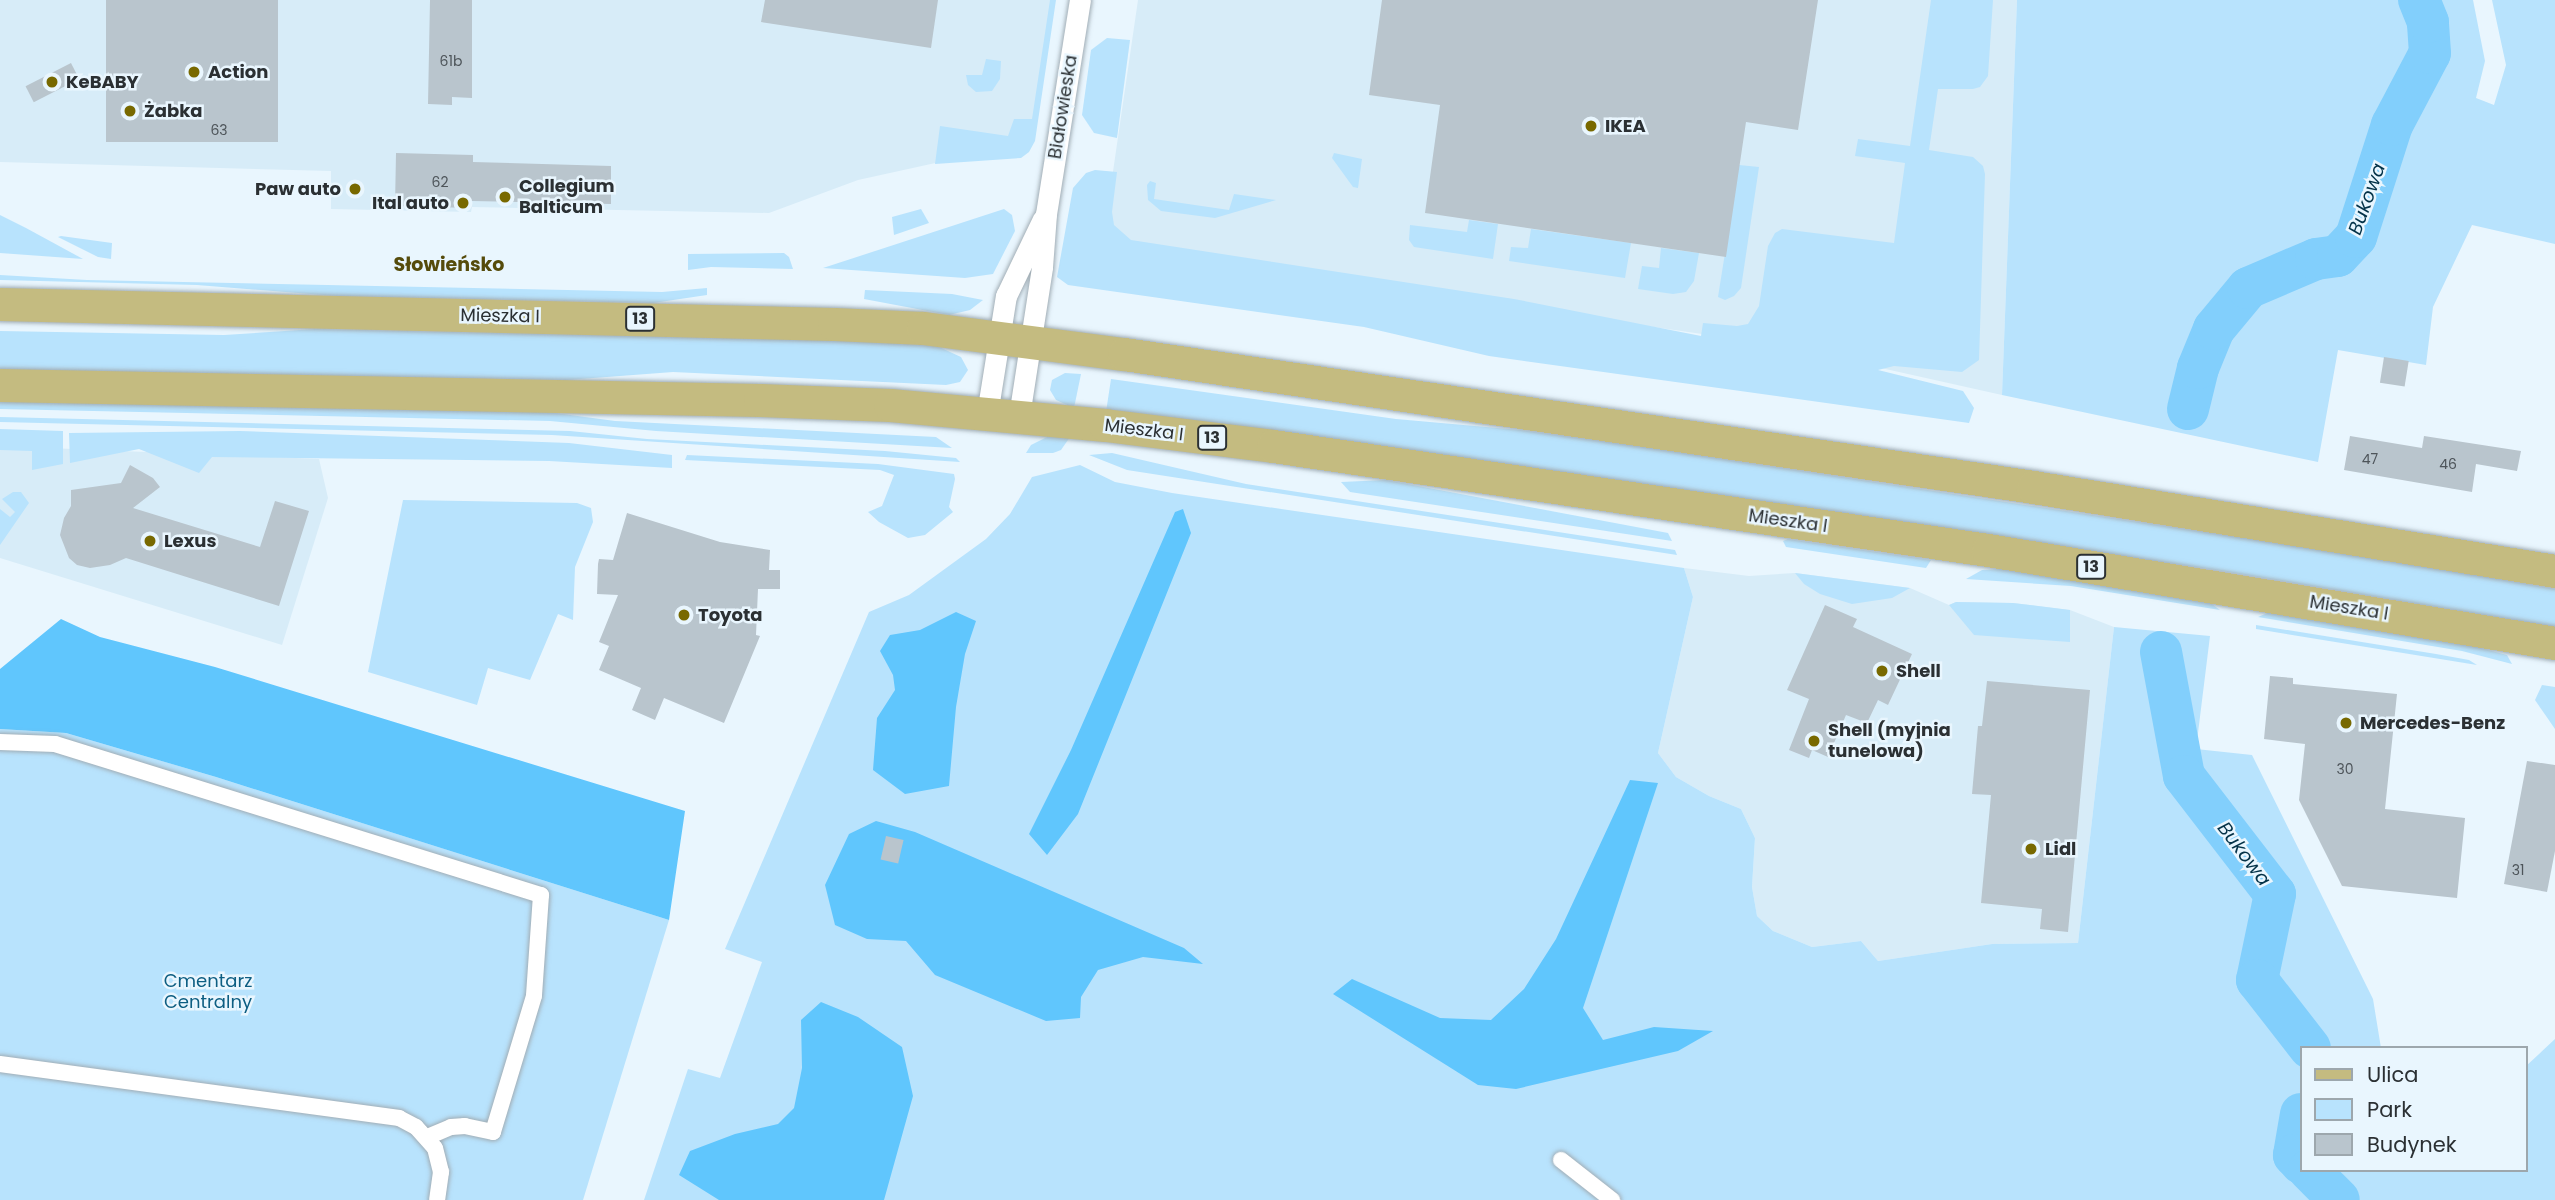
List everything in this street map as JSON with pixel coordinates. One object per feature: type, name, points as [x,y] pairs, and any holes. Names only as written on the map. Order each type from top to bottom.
[{"type":"main road","name":"Mieszka I","points":[[0,304],[834,324],[999,337],[2032,487],[2555,571]]},
{"type":"main road","name":"Mieszka I","points":[[0,385],[760,400],[890,405],[1003,415],[1266,445],[1974,548],[2555,643]]},
{"type":"street","name":"Białowieska","points":[[1031,341],[1042,267],[1046,214],[1080,0]]},
{"type":"street","name":"Białowieska","points":[[999,337],[1011,283],[1046,214]]},
{"type":"street","points":[[999,337],[1003,415]]},
{"type":"street","points":[[1003,415],[1031,341]]},
{"type":"street","points":[[0,741],[55,744],[541,895],[534,996],[493,1132],[465,1126],[451,1127],[427,1138]]},
{"type":"street","points":[[0,1064],[399,1118],[416,1127],[427,1138],[440,1160],[441,1183],[437,1200]]},
{"type":"street","points":[[1561,1160],[1612,1200]]},
{"type":"shaded area","points":[[0,0],[1054,0],[1034,121],[981,153],[858,180],[769,213],[472,207],[471,212],[331,209],[331,171],[0,162]]},
{"type":"shaded area","points":[[1138,0],[2017,0],[2002,395],[1778,345],[1102,247]]},
{"type":"shaded area","points":[[0,446],[319,459],[328,498],[282,645],[0,558]]},
{"type":"shaded area","points":[[1183,509],[1191,533],[1078,814],[1047,855],[1029,834],[1071,750],[1175,512]]},
{"type":"shaded area","points":[[1684,568],[1749,576],[1795,573],[1910,588],[1949,605],[1956,602],[2013,603],[2070,610],[2114,627],[2078,943],[1992,944],[1878,961],[1861,941],[1812,947],[1773,931],[1757,916],[1752,887],[1755,838],[1741,809],[1709,796],[1676,777],[1658,753],[1693,597]]},
{"type":"shaded area","points":[[956,612],[976,621],[965,654],[956,707],[949,786],[905,794],[873,770],[877,718],[895,690],[893,675],[880,651],[890,635],[920,630]]},
{"type":"shaded area","points":[[61,619],[100,637],[215,667],[685,811],[669,920],[216,777],[66,733],[0,729],[0,669]]},
{"type":"shaded area","points":[[1630,780],[1658,783],[1583,1008],[1603,1040],[1654,1027],[1713,1031],[1678,1051],[1516,1089],[1478,1085],[1333,994],[1352,979],[1440,1018],[1491,1020],[1524,989],[1556,939]]},
{"type":"shaded area","points":[[876,821],[915,832],[1184,948],[1203,964],[1143,957],[1098,970],[1081,997],[1080,1018],[1046,1021],[935,975],[906,941],[867,939],[835,925],[825,885],[849,834]]},
{"type":"shaded area","points":[[821,1002],[858,1017],[902,1047],[913,1096],[884,1200],[719,1200],[679,1175],[690,1151],[735,1134],[778,1124],[794,1108],[802,1068],[801,1020]]},
{"type":"green space","points":[[1050,0],[1056,0],[1035,141],[1029,152],[1021,158],[935,164],[940,126],[1008,136],[1014,119],[1032,119]]},
{"type":"green space","points":[[1931,0],[1993,0],[1988,76],[1980,87],[1973,89],[1938,89],[1929,150],[1973,157],[1983,166],[1985,174],[1979,360],[1962,372],[1894,366],[1878,370],[1963,391],[1974,408],[1969,423],[1489,356],[1364,327],[1068,285],[1057,277],[1073,188],[1086,173],[1095,170],[1117,172],[1112,212],[1114,225],[1131,240],[1514,299],[1701,336],[1703,323],[1737,326],[1748,324],[1759,306],[1768,246],[1775,233],[1782,229],[1894,243],[1905,163],[1855,156],[1858,139],[1910,146]]},
{"type":"green space","points":[[2017,0],[2473,0],[2485,61],[2476,98],[2494,105],[2506,65],[2492,0],[2555,0],[2555,244],[2472,225],[2433,307],[2426,365],[2338,350],[2318,462],[2002,395]]},
{"type":"green space","points":[[1107,38],[1130,40],[1117,138],[1094,133],[1082,115],[1091,50]]},
{"type":"green space","points":[[986,59],[1001,61],[1000,79],[992,91],[976,92],[968,85],[966,75],[982,75]]},
{"type":"green space","points":[[1334,153],[1362,159],[1358,188],[1353,187],[1332,158]]},
{"type":"green space","points":[[1739,165],[1759,167],[1741,288],[1734,296],[1725,300],[1718,297]]},
{"type":"green space","points":[[1150,181],[1156,183],[1154,199],[1229,210],[1234,194],[1276,200],[1215,218],[1161,211],[1148,200],[1147,185]]},
{"type":"green space","points":[[921,209],[929,223],[894,235],[892,217]]},
{"type":"green space","points":[[1004,209],[1012,215],[1015,231],[993,274],[965,278],[823,268]]},
{"type":"green space","points":[[0,215],[26,228],[83,259],[0,253]]},
{"type":"green space","points":[[1469,220],[1498,224],[1493,259],[1414,247],[1409,240],[1410,225],[1467,232]]},
{"type":"green space","points":[[1531,229],[1631,243],[1625,278],[1509,261],[1511,247],[1528,248]]},
{"type":"green space","points":[[58,237],[112,243],[111,259],[98,257]]},
{"type":"green space","points":[[1661,248],[1699,253],[1694,281],[1686,292],[1673,294],[1638,289],[1642,266],[1659,268]]},
{"type":"green space","points":[[784,253],[789,257],[793,269],[711,267],[688,270],[688,254]]},
{"type":"green space","points":[[0,275],[87,280],[662,292],[707,288],[707,295],[653,303],[336,296],[197,285],[0,280]]},
{"type":"green space","points":[[865,290],[952,294],[983,300],[970,310],[949,315],[864,299]]},
{"type":"green space","points":[[315,329],[862,341],[937,346],[961,357],[968,370],[960,382],[946,385],[673,372],[567,380],[0,370],[0,331],[224,335]]},
{"type":"green space","points":[[1065,373],[1081,374],[1074,408],[1056,400],[1050,390],[1052,380]]},
{"type":"green space","points":[[1111,379],[1396,419],[1520,430],[1637,446],[2409,563],[2555,589],[2555,627],[2222,571],[1820,511],[1106,412]]},
{"type":"green space","points":[[0,399],[548,412],[615,421],[936,437],[952,448],[656,431],[550,421],[0,409]]},
{"type":"green space","points":[[0,417],[570,431],[647,439],[885,451],[956,458],[960,462],[552,435],[0,422]]},
{"type":"green space","points":[[0,429],[63,431],[63,464],[32,470],[32,451],[0,450]]},
{"type":"green space","points":[[240,431],[569,443],[672,455],[672,468],[549,461],[212,457],[199,473],[139,449],[70,463],[69,433]]},
{"type":"green space","points":[[1049,436],[1070,437],[1061,450],[1053,453],[1026,453],[1031,445]]},
{"type":"green space","points":[[1112,453],[1246,484],[1675,550],[1677,555],[1127,470],[1089,455]]},
{"type":"green space","points":[[687,455],[878,464],[954,474],[949,507],[953,512],[925,535],[908,538],[879,522],[868,512],[882,506],[894,475],[880,470],[685,460]]},
{"type":"green space","points":[[1080,465],[1115,482],[1172,493],[1684,568],[1693,597],[1658,753],[1676,777],[1709,796],[1741,809],[1755,838],[1752,887],[1757,916],[1773,931],[1812,947],[1861,941],[1878,961],[1992,944],[2078,943],[2114,627],[2210,636],[2196,749],[2252,755],[2373,999],[2381,1046],[2300,1046],[2300,1172],[2527,1172],[2527,1065],[2555,1039],[2555,1200],[644,1200],[688,1069],[720,1078],[762,962],[725,949],[869,612],[909,595],[986,539],[1010,514],[1032,477]]},
{"type":"green space","points":[[1386,480],[1668,533],[1672,541],[1350,492],[1341,482]]},
{"type":"green space","points":[[13,492],[21,492],[29,503],[0,545],[0,509],[10,517],[15,512],[2,499]]},
{"type":"green space","points":[[403,500],[577,503],[591,508],[593,522],[575,567],[573,620],[558,614],[530,680],[488,668],[477,705],[368,672]]},
{"type":"green space","points":[[1788,539],[1931,560],[1926,568],[1786,547],[1783,541]]},
{"type":"green space","points":[[2000,569],[2209,602],[2220,610],[2071,586],[1966,579],[1982,570]]},
{"type":"green space","points":[[1795,573],[1910,588],[1892,598],[1852,604],[1820,594],[1804,584]]},
{"type":"green space","points":[[1956,602],[2013,603],[2070,610],[2070,642],[1974,635],[1949,605]]},
{"type":"green space","points":[[2272,611],[2462,643],[2507,655],[2512,664],[2462,651],[2258,617]]},
{"type":"green space","points":[[2256,625],[2436,654],[2469,660],[2477,665],[2256,629]]},
{"type":"green space","points":[[2542,685],[2555,687],[2555,729],[2535,700]]},
{"type":"green space","name":"Cmentarz Centralny","points":[[0,729],[66,733],[216,777],[669,920],[583,1200],[0,1200]]},
{"type":"building","points":[[106,0],[278,0],[278,142],[106,142]]},
{"type":"building","points":[[430,0],[472,0],[472,98],[452,97],[452,105],[428,104]]},
{"type":"building","points":[[765,0],[938,0],[931,48],[761,22]]},
{"type":"building","name":"IKEA","points":[[1382,0],[1818,0],[1798,130],[1746,122],[1726,257],[1425,213],[1440,105],[1369,95]]},
{"type":"building","name":"KeBABY","points":[[71,63],[79,79],[34,102],[26,86]]},
{"type":"building","points":[[396,153],[473,155],[473,162],[611,166],[611,204],[472,201],[471,208],[395,206]]},
{"type":"building","points":[[2384,357],[2409,361],[2405,387],[2380,383]]},
{"type":"building","points":[[2350,436],[2422,448],[2424,436],[2521,451],[2517,471],[2476,464],[2472,492],[2344,470]]},
{"type":"building","name":"Lexus","points":[[130,465],[153,478],[160,487],[133,508],[260,547],[275,501],[309,511],[279,606],[126,558],[110,565],[90,568],[77,565],[69,558],[60,535],[64,518],[71,506],[71,490],[121,483]]},
{"type":"building","name":"Toyota","points":[[627,513],[720,542],[770,550],[769,570],[780,570],[780,589],[758,589],[756,635],[760,636],[724,723],[664,698],[655,720],[632,710],[641,688],[599,670],[609,646],[599,642],[618,595],[597,594],[598,564],[599,559],[613,560]]},
{"type":"building","points":[[1825,605],[1857,619],[1853,627],[1912,654],[1888,705],[1878,700],[1867,723],[1846,715],[1828,757],[1812,750],[1809,758],[1789,750],[1809,699],[1787,690]]},
{"type":"building","points":[[2270,676],[2293,678],[2293,684],[2397,694],[2385,809],[2465,818],[2457,898],[2342,886],[2299,800],[2305,744],[2264,739]]},
{"type":"building","name":"Lidl","points":[[1987,681],[2090,690],[2068,932],[2040,929],[2042,909],[1981,903],[1991,795],[1972,794],[1978,726],[1982,726]]},
{"type":"building","points":[[2527,761],[2555,765],[2555,851],[2547,892],[2504,884]]},
{"type":"building","points":[[886,836],[904,840],[898,863],[881,859]]},
{"type":"waterway","name":"Bukowa","points":[[2188,409],[2198,368],[2214,329],[2248,288],[2316,259],[2338,256],[2356,237],[2392,125],[2430,53],[2428,22],[2419,0]]},
{"type":"waterway","name":"Bukowa","points":[[2161,652],[2184,776],[2275,894],[2257,980],[2308,1046]]},
{"type":"waterway","name":"Bukowa","points":[[2300,1120],[2294,1155],[2300,1162]]},
{"type":"waterway","name":"Bukowa","points":[[2311,1172],[2339,1200]]},
{"type":"place","name":"Action","points":[[194,72]]},
{"type":"place","name":"KeBABY","points":[[52,82]]},
{"type":"place","name":"Żabka","points":[[130,111]]},
{"type":"place","name":"IKEA","points":[[1591,126]]},
{"type":"place","name":"Paw auto","points":[[355,189]]},
{"type":"place","name":"Collegium Balticum","points":[[505,197]]},
{"type":"place","name":"Ital auto","points":[[463,203]]},
{"type":"place","name":"Lexus","points":[[150,541]]},
{"type":"place","name":"Toyota","points":[[684,615]]},
{"type":"place","name":"Shell","points":[[1882,671]]},
{"type":"place","name":"Mercedes-Benz","points":[[2346,723]]},
{"type":"place","name":"Shell (myjnia tunelowa)","points":[[1814,741]]},
{"type":"place","name":"Lidl","points":[[2031,849]]},
{"type":"district","name":"Słowieńsko","points":[[449,265]]}]
